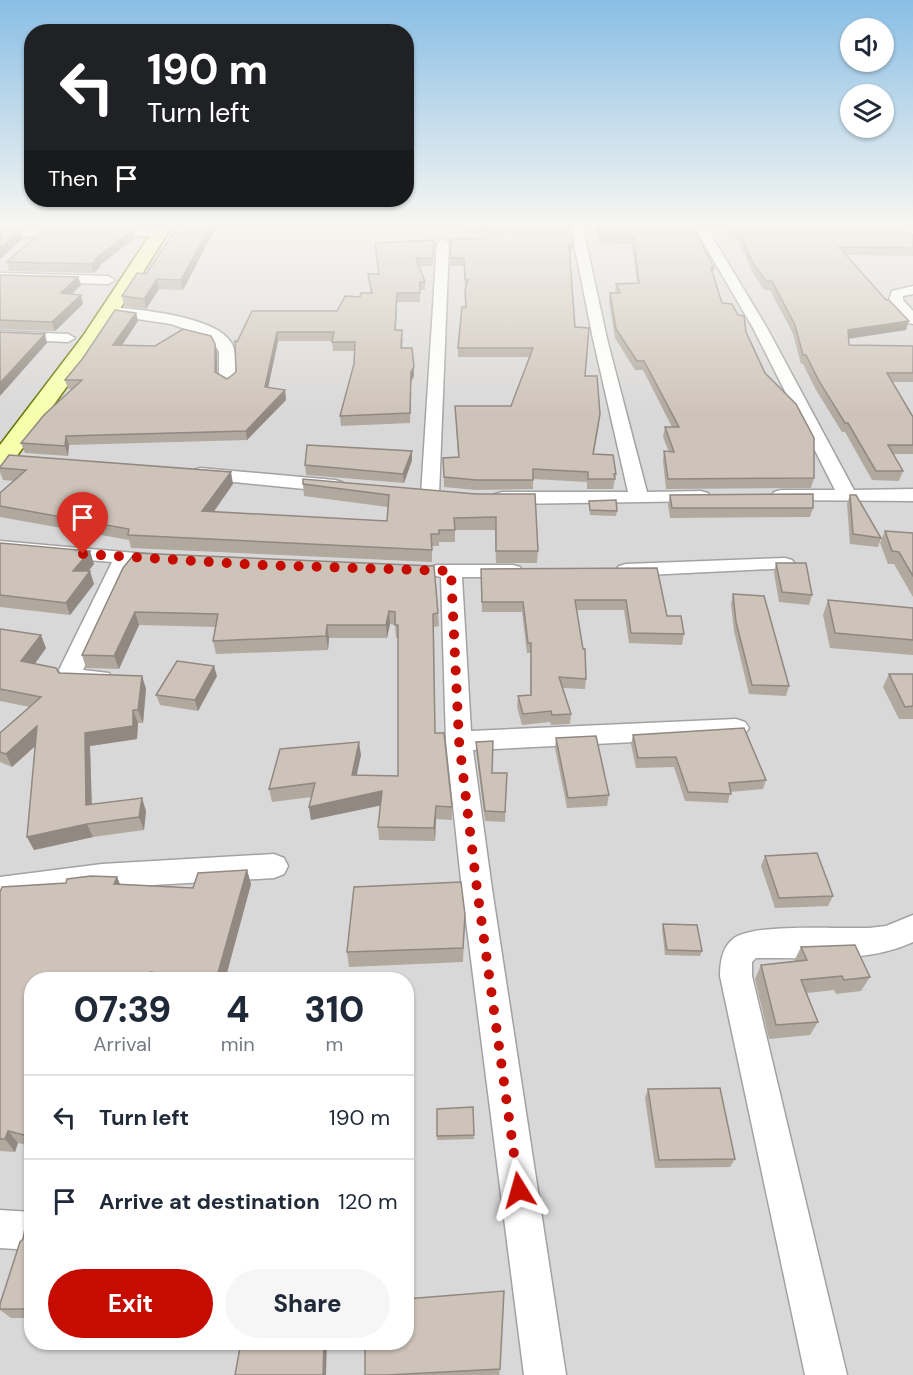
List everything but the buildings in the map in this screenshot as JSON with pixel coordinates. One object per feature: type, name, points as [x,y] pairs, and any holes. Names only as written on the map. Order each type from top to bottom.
[{"type":"main road","points":[[54,356],[103,287]]},
{"type":"main road","points":[[1,460],[91,339],[121,287]]},
{"type":"street","points":[[430,495],[441,287]]},
{"type":"street","points":[[589,287],[639,498]]},
{"type":"street","points":[[736,287],[760,328],[848,496]]},
{"type":"street","points":[[913,290],[897,294],[896,300],[913,320]]},
{"type":"street","points":[[108,310],[155,315],[198,328],[221,339],[225,344],[227,381]]},
{"type":"street","points":[[0,335],[68,338]]},
{"type":"street","points":[[1,460],[25,460]]},
{"type":"street","points":[[184,473],[348,488]]},
{"type":"street","points":[[406,493],[453,496]]},
{"type":"street","points":[[767,496],[913,495]]},
{"type":"street","points":[[487,498],[720,497]]},
{"type":"street","points":[[0,547],[181,561]]},
{"type":"street","points":[[118,680],[73,678],[71,670],[125,557]]},
{"type":"street","points":[[607,570],[785,564]]},
{"type":"street","points":[[417,570],[535,571]]},
{"type":"street","points":[[451,571],[459,741],[477,889],[545,1375]]},
{"type":"street","points":[[459,741],[736,728]]},
{"type":"street","points":[[0,889],[116,875],[274,867]]},
{"type":"street","points":[[826,1375],[736,976],[735,960],[739,950],[752,944],[869,942],[888,939],[913,928]]},
{"type":"street","points":[[0,1229],[24,1230]]},
{"type":"shaded area","points":[[0,287],[913,287],[913,1375],[0,1375]]},
{"type":"route","points":[[83,554],[259,565],[451,571],[459,741],[519,1190]]}]
